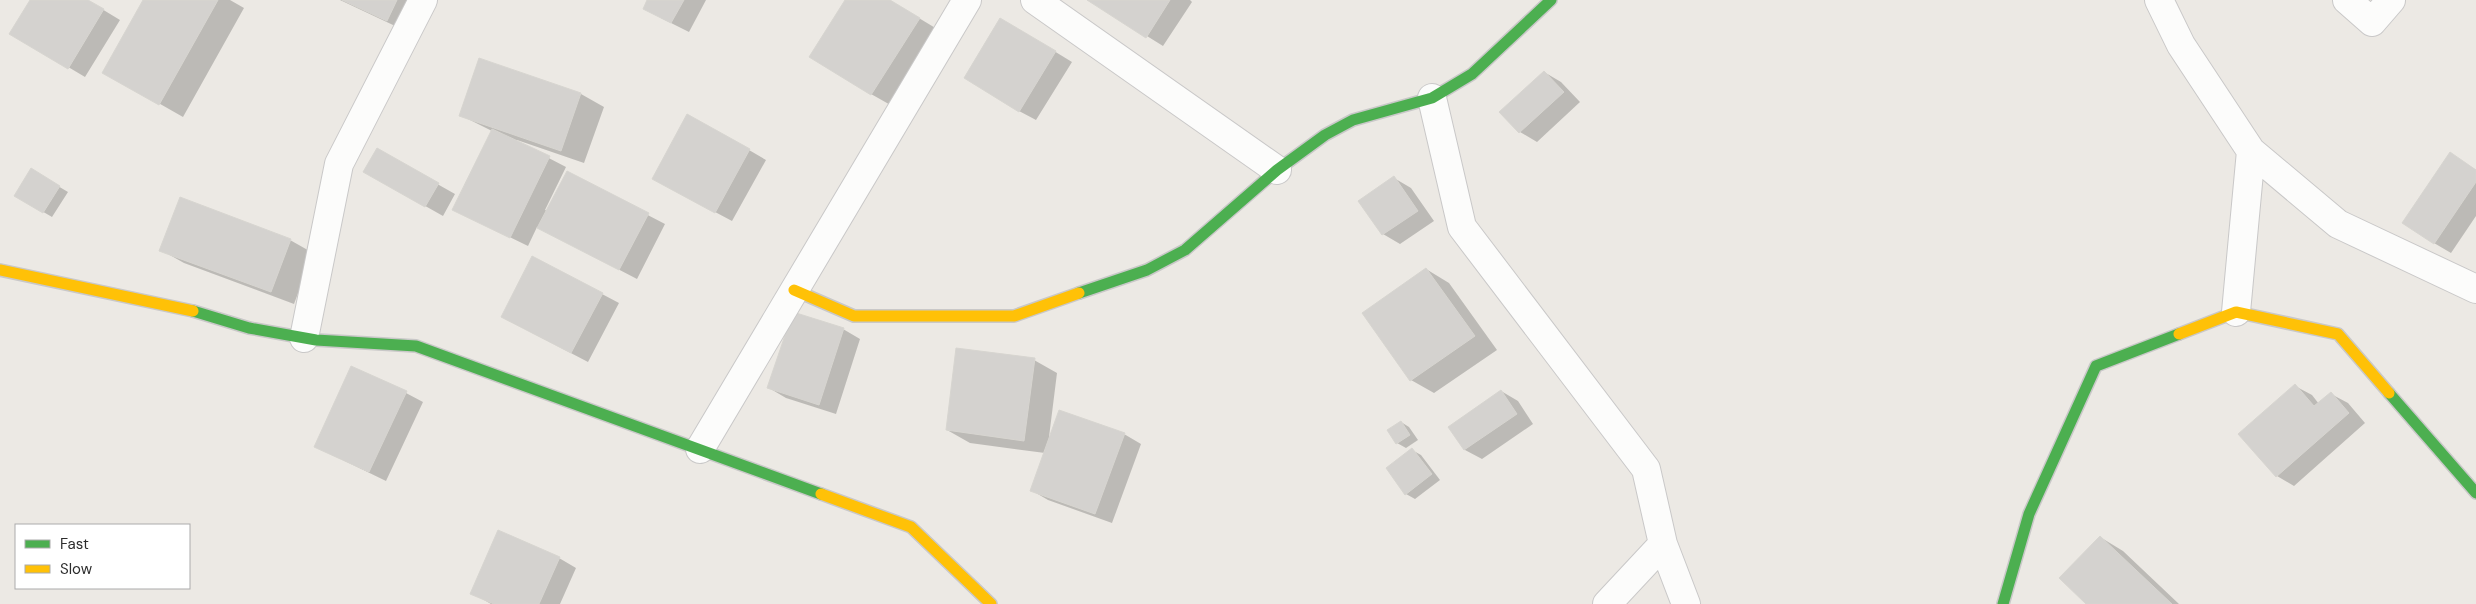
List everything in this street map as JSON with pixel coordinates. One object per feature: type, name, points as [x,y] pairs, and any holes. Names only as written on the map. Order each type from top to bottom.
[{"type":"street","points":[[304,338],[339,164],[423,0]]},
{"type":"street","points":[[700,449],[967,0]]},
{"type":"street","points":[[1035,0],[1277,170]]},
{"type":"street","points":[[794,290],[854,316],[1014,316],[1147,270],[1185,250],[1277,170],[1325,135],[1354,120],[1432,98],[1472,74],[1514,37],[1551,0]]},
{"type":"street","points":[[2159,0],[2180,45],[2252,151],[2338,224],[2476,289]]},
{"type":"street","points":[[2347,0],[2372,22],[2391,0]]},
{"type":"street","points":[[1432,98],[1462,227],[1646,469],[1663,544],[1686,604]]},
{"type":"street","points":[[2236,312],[2252,151]]},
{"type":"street","points":[[0,270],[162,303],[249,328],[304,338],[416,346],[911,527],[992,604]]},
{"type":"street","points":[[2003,604],[2029,514],[2096,366],[2236,312],[2338,334],[2476,493]]},
{"type":"street","points":[[1607,604],[1663,544]]},
{"type":"building","points":[[30,0],[88,0],[104,9],[68,69],[9,34]]},
{"type":"building","points":[[143,0],[218,0],[159,105],[102,73]]},
{"type":"building","points":[[342,0],[397,0],[387,21]]},
{"type":"building","points":[[647,0],[684,0],[671,23],[643,9]]},
{"type":"building","points":[[845,0],[890,0],[920,18],[871,95],[809,57]]},
{"type":"building","points":[[1087,0],[1170,0],[1146,38]]},
{"type":"building","points":[[1000,18],[1056,51],[1019,112],[964,78]]},
{"type":"building","points":[[479,58],[581,93],[561,151],[459,116]]},
{"type":"building","points":[[1544,71],[1564,92],[1519,133],[1499,112]]},
{"type":"building","points":[[687,114],[750,149],[715,213],[652,179]]},
{"type":"building","points":[[492,129],[550,156],[510,238],[452,210]]},
{"type":"building","points":[[377,148],[439,183],[425,207],[363,172]]},
{"type":"building","points":[[2450,152],[2476,170],[2476,182],[2434,244],[2402,223]]},
{"type":"building","points":[[31,168],[60,186],[43,213],[14,196]]},
{"type":"building","points":[[567,171],[649,213],[619,270],[537,228]]},
{"type":"building","points":[[1394,176],[1418,211],[1382,235],[1358,201]]},
{"type":"building","points":[[180,197],[291,239],[271,292],[159,251]]},
{"type":"building","points":[[532,256],[603,293],[571,353],[501,317]]},
{"type":"building","points":[[1426,268],[1475,336],[1410,381],[1362,313]]},
{"type":"building","points":[[793,312],[844,328],[819,405],[767,388]]},
{"type":"building","points":[[956,348],[1035,358],[1024,441],[946,430]]},
{"type":"building","points":[[351,366],[407,391],[369,472],[314,447]]},
{"type":"building","points":[[2295,384],[2314,406],[2331,392],[2349,413],[2276,477],[2238,434]]},
{"type":"building","points":[[1501,390],[1517,414],[1464,450],[1448,427]]},
{"type":"building","points":[[1059,410],[1125,433],[1095,514],[1030,491]]},
{"type":"building","points":[[1401,421],[1410,435],[1396,444],[1387,430]]},
{"type":"building","points":[[1412,448],[1432,474],[1405,495],[1386,468]]},
{"type":"building","points":[[498,530],[560,557],[539,604],[494,604],[470,594]]},
{"type":"building","points":[[2100,536],[2172,604],[2086,604],[2059,578]]},
{"type":"traffic: fast","points":[[1079,293],[1147,270],[1185,250],[1277,170],[1325,135],[1353,120],[1432,98],[1472,74],[1551,0]]},
{"type":"traffic: fast","points":[[193,311],[249,328],[316,340],[416,346],[821,494]]},
{"type":"traffic: fast","points":[[2003,604],[2029,514],[2096,366],[2179,334]]},
{"type":"traffic: fast","points":[[2389,393],[2476,493]]},
{"type":"traffic: slow","points":[[0,270],[193,311]]},
{"type":"traffic: slow","points":[[794,290],[854,316],[1014,316],[1079,293]]},
{"type":"traffic: slow","points":[[2179,334],[2236,312],[2338,334],[2389,393]]},
{"type":"traffic: slow","points":[[821,494],[911,527],[991,604]]}]
